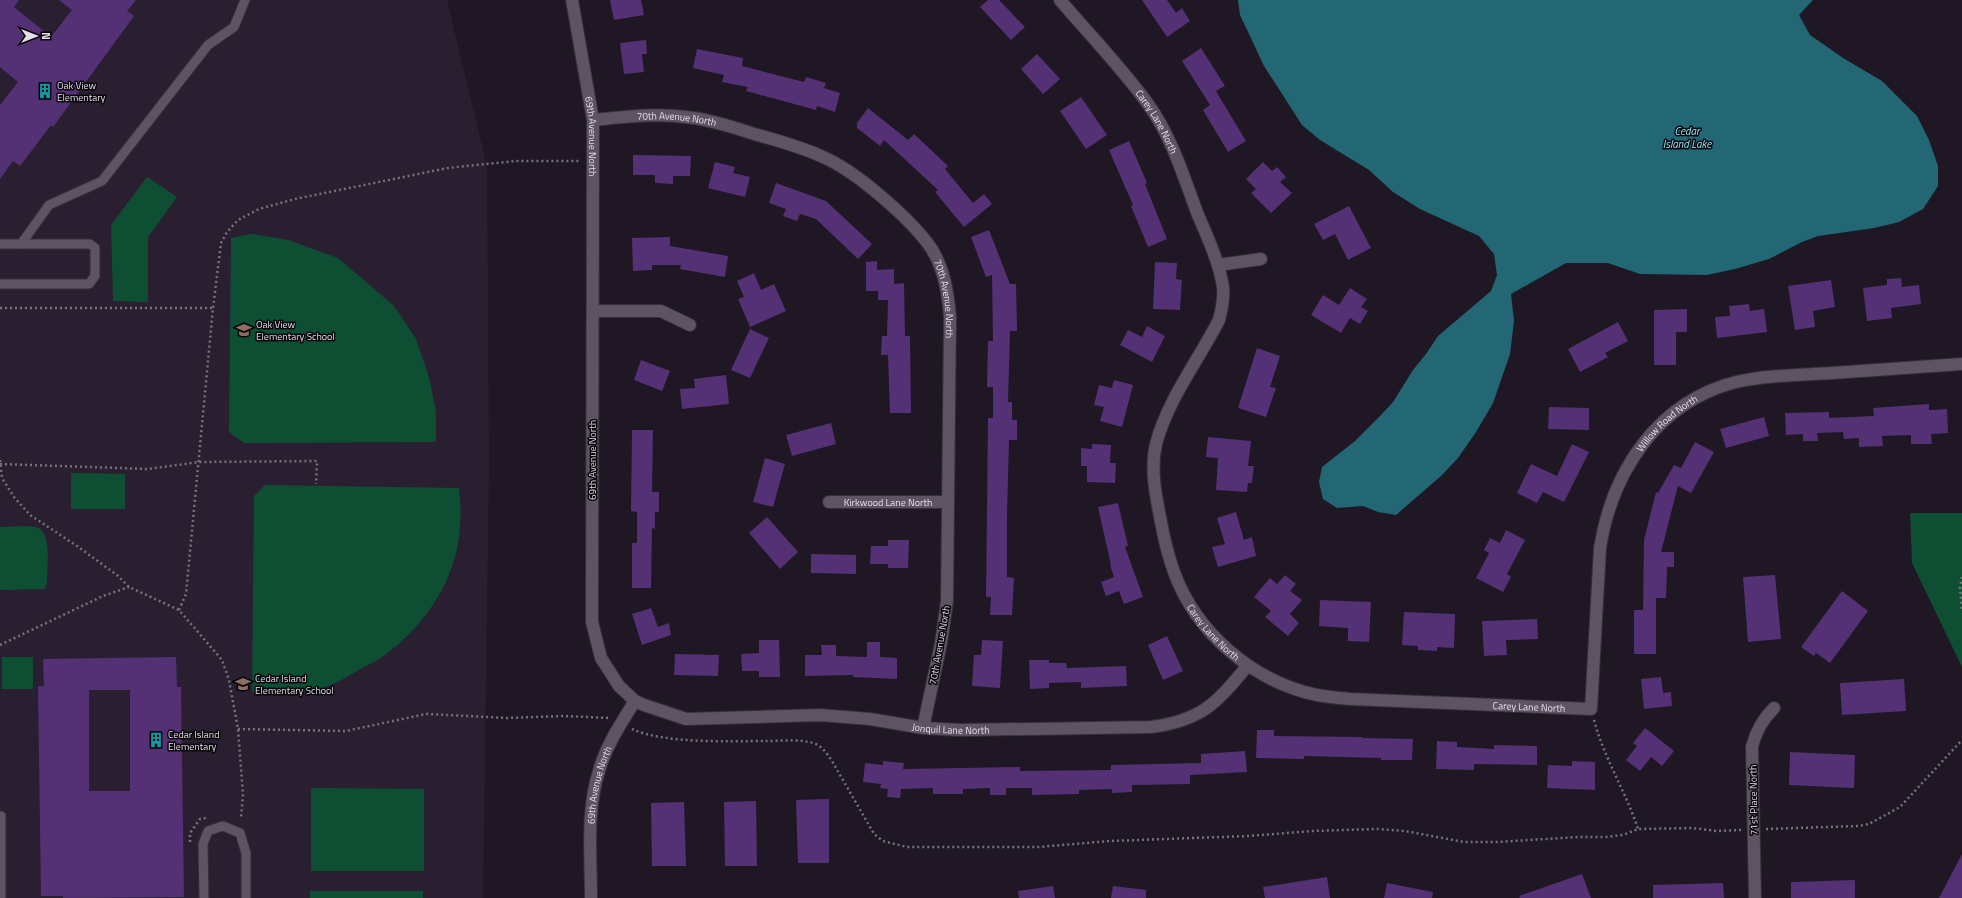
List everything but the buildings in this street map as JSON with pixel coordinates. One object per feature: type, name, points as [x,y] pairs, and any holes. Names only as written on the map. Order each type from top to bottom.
[{"type":"street","name":"69th Avenue North","points":[[572,0],[592,120],[592,622],[596,644],[604,663],[619,686],[635,701],[605,752],[594,789],[591,813],[591,898]]},
{"type":"street","name":"Carey Lane North","points":[[1060,0],[1132,83],[1163,128],[1218,265],[1223,287],[1223,303],[1219,320],[1164,418],[1156,446],[1154,475],[1157,503],[1165,542],[1177,579],[1189,602],[1208,628],[1226,648],[1247,666],[1279,682],[1318,695],[1350,699],[1591,709]]},
{"type":"street","name":"70th Avenue North","points":[[592,120],[630,116],[662,115],[687,117],[718,123],[791,144],[824,157],[850,172],[875,192],[910,224],[930,246],[940,266],[947,289],[950,317],[947,601],[944,624],[923,728]]},
{"type":"street","points":[[1218,265],[1261,259]]},
{"type":"street","points":[[593,311],[661,311],[690,325]]},
{"type":"street","name":"Willow Road North","points":[[1591,709],[1600,548],[1606,519],[1612,497],[1627,466],[1637,450],[1655,429],[1692,402],[1735,383],[1770,377],[1962,364]]},
{"type":"street","name":"Kirkwood Lane North","points":[[829,502],[948,502]]},
{"type":"street","name":"Jonquil Lane North","points":[[635,701],[686,719],[820,715],[870,719],[923,728],[969,730],[1151,726],[1174,724],[1196,716],[1215,702],[1232,685],[1247,666]]},
{"type":"street","name":"71st Place North","points":[[1755,898],[1752,747],[1756,732],[1765,717],[1774,708]]},
{"type":"lane","points":[[21,244],[49,205],[102,181],[208,45],[234,26],[245,0]]},
{"type":"lane","points":[[0,244],[90,244],[95,248],[95,276],[89,284],[0,284]]},
{"type":"lane","points":[[1,816],[1,898]]},
{"type":"lane","points":[[204,898],[203,844],[208,831],[223,826],[240,833],[246,853],[246,898]]},
{"type":"path","points":[[179,610],[186,594],[213,308],[221,243],[227,232],[238,220],[259,209],[295,199],[473,164],[514,161],[593,162]]},
{"type":"path","points":[[0,308],[213,308]]},
{"type":"path","points":[[0,460],[2,478],[14,497],[30,515],[117,575],[129,587],[179,610],[222,660],[229,680],[238,729],[243,794],[241,818],[244,823]]},
{"type":"path","points":[[0,464],[22,466],[148,468],[199,462],[317,461],[316,484]]},
{"type":"path","points":[[0,483],[2,478]]},
{"type":"path","points":[[1962,578],[1960,599],[1962,611]]},
{"type":"path","points":[[0,645],[103,596],[129,587]]},
{"type":"path","points":[[1591,709],[1598,735],[1638,829]]},
{"type":"path","points":[[238,729],[346,731],[426,714],[506,718],[594,716],[605,717],[644,733],[670,738],[799,741],[818,745],[825,751],[874,834],[883,841],[907,847],[1038,847],[1110,841],[1249,836],[1312,831],[1377,829],[1405,831],[1464,842],[1504,842],[1578,837],[1605,837],[1623,835],[1638,829],[1692,828],[1717,831],[1858,826],[1869,824],[1900,807],[1962,740]]},
{"type":"path","points":[[191,848],[190,834],[200,820],[212,816]]},
{"type":"path","points":[[233,817],[241,818]]},
{"type":"shaded area","points":[[0,0],[447,0],[487,167],[489,464],[483,898],[0,898]]},
{"type":"green space","points":[[147,177],[177,197],[148,237],[148,302],[113,301],[111,225]]},
{"type":"green space","points":[[252,234],[288,240],[338,258],[394,306],[416,339],[429,377],[436,412],[436,442],[244,443],[229,432],[231,238]]},
{"type":"green space","points":[[71,473],[125,474],[125,509],[71,509]]},
{"type":"green space","points":[[265,485],[459,488],[460,529],[457,549],[446,581],[433,605],[416,627],[383,656],[342,680],[326,687],[295,692],[252,692],[254,496]]},
{"type":"green space","points":[[1910,513],[1962,513],[1962,667],[1912,563]]},
{"type":"green space","points":[[20,526],[38,528],[42,531],[47,544],[48,553],[47,584],[44,589],[0,590],[0,527]]},
{"type":"green space","points":[[2,657],[33,657],[33,689],[2,689]]},
{"type":"green space","points":[[311,788],[424,789],[424,871],[311,871]]},
{"type":"green space","points":[[310,891],[423,891],[423,898],[310,898]]},
{"type":"water","name":"Cedar Island Lake","points":[[1238,0],[1813,0],[1799,15],[1810,35],[1843,58],[1882,81],[1917,116],[1929,140],[1938,166],[1938,186],[1923,209],[1899,222],[1874,228],[1818,236],[1802,242],[1769,259],[1707,275],[1640,274],[1608,263],[1566,263],[1511,294],[1514,321],[1510,354],[1493,403],[1476,432],[1458,458],[1441,476],[1396,515],[1378,512],[1363,506],[1337,508],[1323,499],[1319,482],[1322,467],[1355,441],[1393,402],[1413,370],[1438,336],[1491,291],[1497,275],[1494,254],[1479,236],[1420,209],[1393,192],[1369,170],[1320,140],[1302,125],[1264,66],[1240,15]]},
{"type":"place","name":"Oak View Elementary","points":[[45,91]]},
{"type":"place","name":"Oak View Elementary School","points":[[244,330]]},
{"type":"place","name":"Cedar Island Elementary School","points":[[243,684]]},
{"type":"place","name":"Cedar Island Elementary","points":[[156,740]]}]
